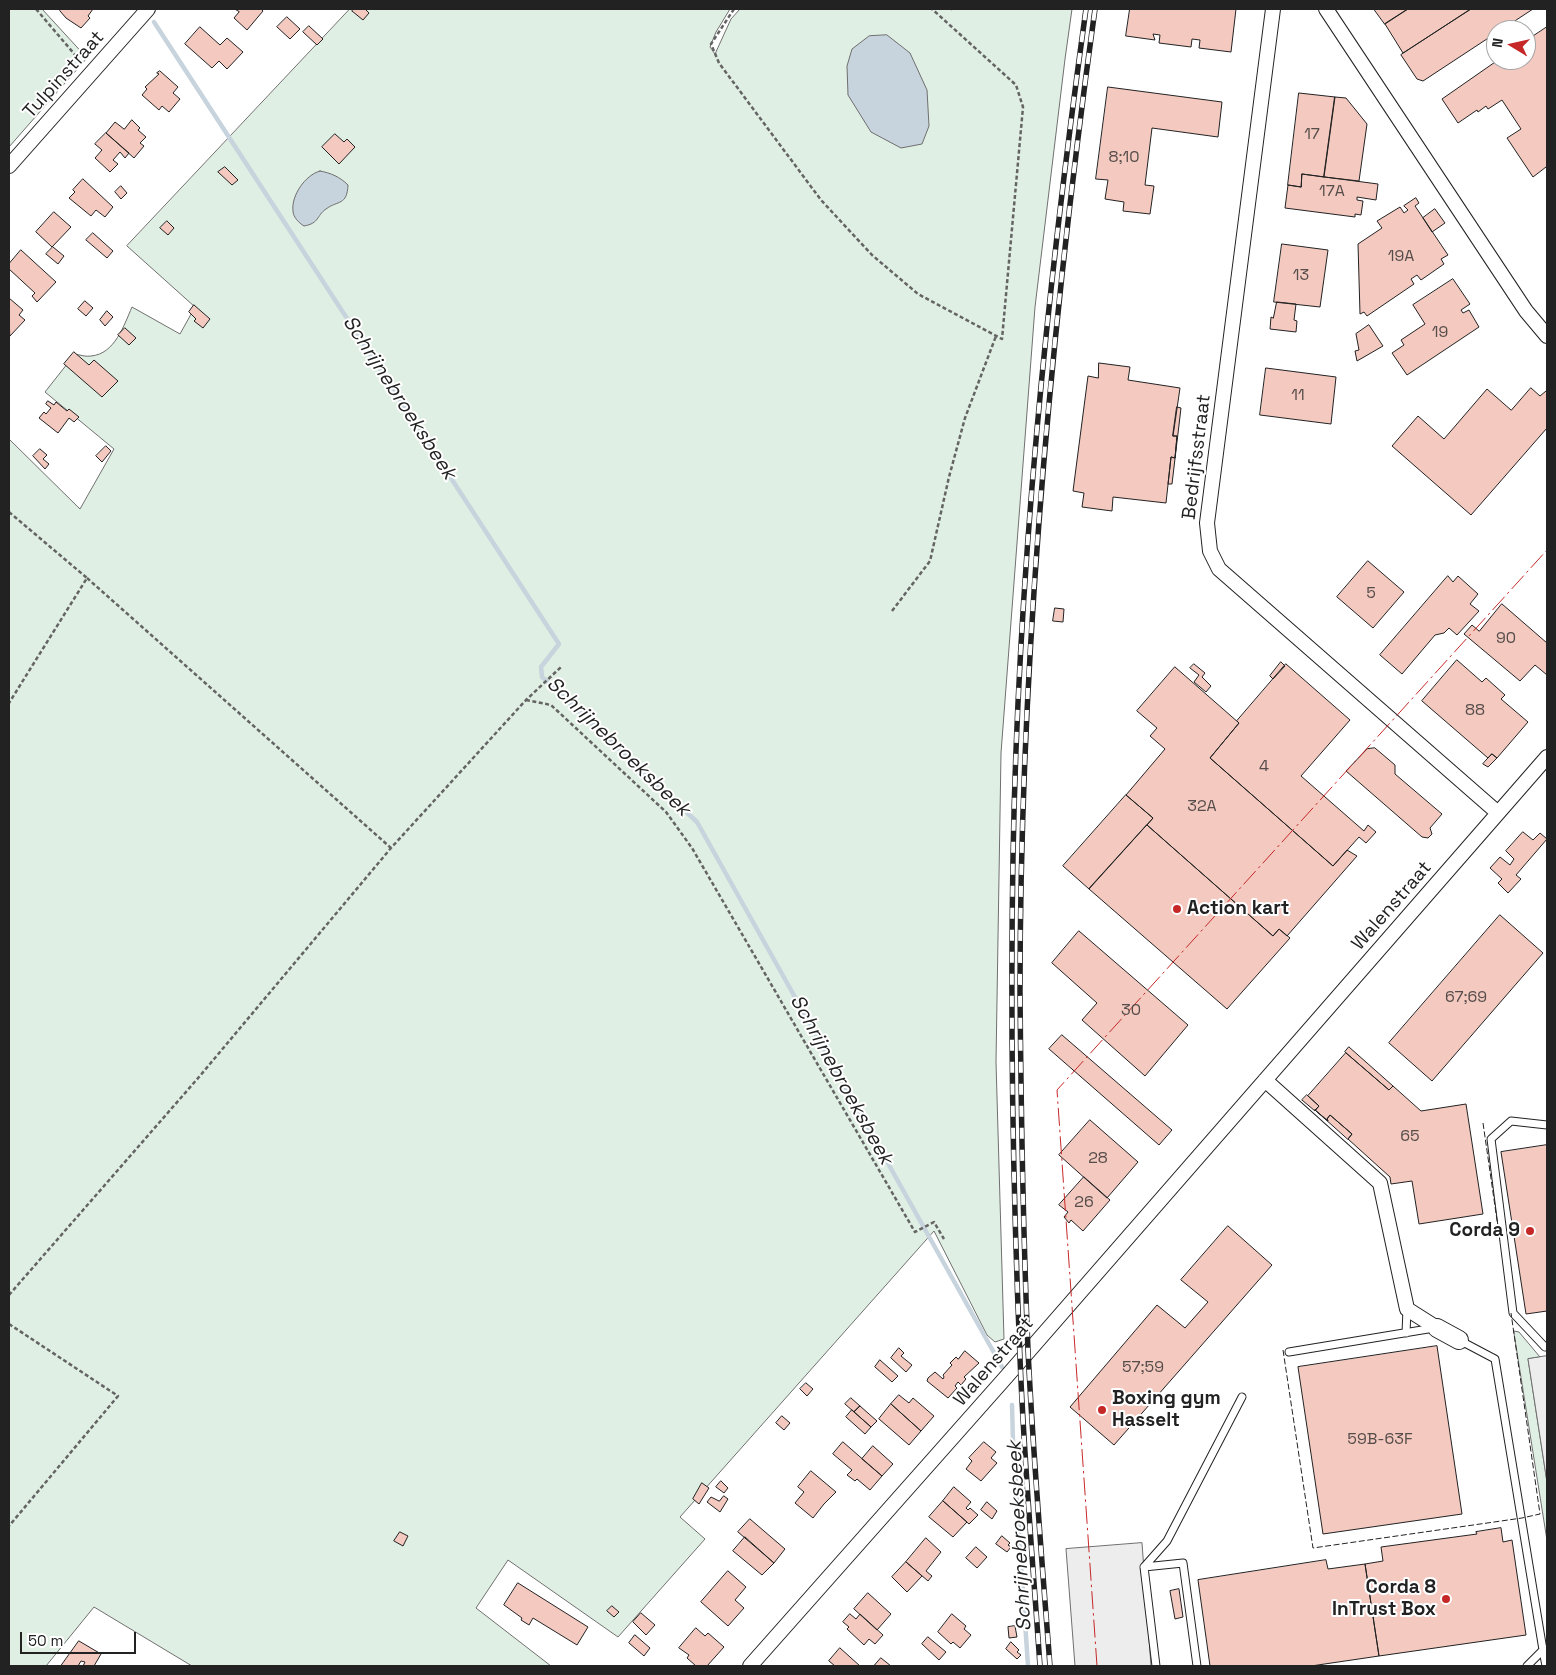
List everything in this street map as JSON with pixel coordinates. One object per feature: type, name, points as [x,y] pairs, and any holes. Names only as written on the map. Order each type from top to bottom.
[{"type":"street","name":"Tulpinstraat","points":[[9,166],[148,9]]},
{"type":"street","name":"Bedrijfsstraat","points":[[1273,9],[1207,523],[1210,551],[1219,569],[1498,814]]},
{"type":"street","points":[[1326,9],[1526,311],[1547,336]]},
{"type":"street","name":"Walenstraat","points":[[750,1666],[1007,1376],[1547,757]]},
{"type":"street","points":[[1265,1080],[1380,1183],[1407,1308],[1459,1340]]},
{"type":"lane","points":[[1545,1347],[1513,1313],[1491,1139],[1511,1120],[1547,1125]]},
{"type":"lane","points":[[1406,1333],[1407,1308]]},
{"type":"lane","points":[[1289,1352],[1437,1328]]},
{"type":"lane","points":[[1459,1340],[1495,1359],[1545,1649],[1546,1666]]},
{"type":"lane","points":[[1156,1666],[1144,1567],[1167,1541],[1242,1397]]},
{"type":"lane","points":[[1144,1567],[1184,1563],[1197,1666]]},
{"type":"lane","points":[[1527,1666],[1545,1649]]},
{"type":"path","points":[[36,9],[91,73]]},
{"type":"path","points":[[734,9],[711,44],[714,51],[720,63],[821,200],[872,255],[918,294],[1002,339],[1022,107],[1016,85],[932,9]]},
{"type":"path","points":[[892,611],[930,561],[949,477],[965,418],[996,336]]},
{"type":"path","points":[[9,512],[88,578],[391,848]]},
{"type":"path","points":[[9,703],[88,578]]},
{"type":"path","points":[[9,1295],[199,1077],[391,848],[526,700],[561,667]]},
{"type":"path","points":[[526,700],[551,705],[666,812],[692,848],[915,1232],[934,1222],[944,1239]]},
{"type":"path","points":[[9,1324],[118,1396],[9,1526]]},
{"type":"green space","points":[[9,9],[42,9],[87,58],[9,147]]},
{"type":"green space","points":[[350,9],[730,9],[716,32],[710,47],[715,54],[731,19],[740,9],[1072,9],[1035,307],[1001,753],[996,1062],[1004,1339],[995,1342],[987,1335],[934,1231],[680,1517],[705,1539],[618,1637],[508,1560],[476,1608],[551,1666],[192,1666],[94,1607],[46,1666],[9,1666],[9,439],[80,509],[114,449],[45,392],[75,354],[91,356],[106,350],[118,338],[132,307],[180,334],[195,307],[127,246]]},
{"type":"green space","points":[[1514,1331],[1519,1332],[1540,1357],[1528,1359],[1547,1482],[1547,1540]]},
{"type":"shaded area","points":[[887,35],[910,53],[927,90],[929,126],[922,144],[901,148],[871,132],[848,95],[847,66],[852,49],[869,36]]},
{"type":"shaded area","points":[[320,171],[332,174],[348,185],[346,196],[341,202],[326,209],[313,223],[304,226],[298,222],[294,215],[294,199],[304,181]]},
{"type":"shaded area","points":[[1547,1356],[1547,1482],[1528,1359]]},
{"type":"shaded area","points":[[1142,1543],[1151,1666],[1075,1666],[1066,1549]]},
{"type":"building","points":[[61,9],[93,9],[88,16],[90,18],[81,28],[66,18],[60,11]]},
{"type":"building","points":[[235,9],[261,9],[263,11],[247,30],[234,18],[239,12]]},
{"type":"building","points":[[354,9],[365,9],[369,13],[363,20],[352,11]]},
{"type":"building","points":[[1130,9],[1236,9],[1231,52],[1199,48],[1200,40],[1192,39],[1191,47],[1159,43],[1160,35],[1153,34],[1155,40],[1126,36]]},
{"type":"building","points":[[1374,9],[1408,9],[1385,24]]},
{"type":"building","points":[[1408,9],[1471,9],[1403,53],[1385,24]]},
{"type":"building","points":[[1471,9],[1533,9],[1516,20],[1486,20],[1486,40],[1423,81],[1417,79],[1401,55]]},
{"type":"building","points":[[287,17],[300,29],[290,39],[277,27]]},
{"type":"building","points":[[309,26],[323,39],[317,45],[303,32]]},
{"type":"building","points":[[200,27],[220,45],[227,38],[243,52],[227,69],[219,61],[212,68],[185,44]]},
{"type":"building","points":[[1547,27],[1547,169],[1546,167],[1533,177],[1507,138],[1521,129],[1502,100],[1488,109],[1486,106],[1478,112],[1477,110],[1458,123],[1442,99],[1486,68],[1486,70],[1536,70],[1536,34]]},
{"type":"building","points":[[160,71],[178,87],[173,93],[180,99],[169,112],[162,106],[159,110],[142,95],[147,89],[145,87]]},
{"type":"building","points":[[1108,87],[1222,102],[1218,137],[1152,128],[1145,185],[1154,186],[1150,214],[1123,211],[1124,202],[1105,199],[1108,180],[1096,179]]},
{"type":"building","points":[[1299,93],[1335,97],[1324,177],[1302,174],[1301,187],[1288,185]]},
{"type":"building","points":[[1335,97],[1346,98],[1367,124],[1359,181],[1324,177]]},
{"type":"building","points":[[132,120],[140,128],[138,130],[146,137],[140,143],[144,146],[134,158],[106,133],[115,122],[124,129]]},
{"type":"building","points":[[106,133],[129,153],[125,158],[120,152],[113,160],[118,164],[110,172],[95,158],[102,150],[95,144]]},
{"type":"building","points":[[335,134],[344,142],[347,139],[355,147],[339,164],[322,147]]},
{"type":"building","points":[[225,167],[238,180],[232,185],[218,172]]},
{"type":"building","points":[[1302,174],[1378,184],[1376,200],[1357,197],[1357,200],[1363,201],[1361,215],[1355,214],[1355,217],[1285,208],[1288,185],[1301,187]]},
{"type":"building","points":[[83,179],[113,207],[105,217],[96,210],[91,216],[69,198],[75,192],[73,190]]},
{"type":"building","points":[[121,186],[127,193],[121,199],[115,192]]},
{"type":"building","points":[[1416,198],[1419,203],[1415,206],[1448,255],[1441,259],[1444,264],[1421,280],[1417,275],[1411,279],[1414,284],[1367,316],[1364,312],[1360,314],[1358,244],[1382,228],[1377,221],[1400,207],[1404,213],[1408,210],[1404,206]]},
{"type":"building","points":[[1435,209],[1445,223],[1432,232],[1423,218]]},
{"type":"building","points":[[54,212],[71,227],[52,247],[36,232]]},
{"type":"building","points":[[167,221],[174,228],[168,235],[160,228]]},
{"type":"building","points":[[93,233],[113,251],[107,258],[86,240]]},
{"type":"building","points":[[1282,244],[1328,250],[1320,307],[1274,302]]},
{"type":"building","points":[[53,247],[64,256],[58,264],[46,254]]},
{"type":"building","points":[[21,250],[56,282],[37,302],[32,296],[35,293],[9,269],[9,264]]},
{"type":"building","points":[[1453,279],[1470,304],[1461,310],[1463,313],[1469,310],[1479,327],[1407,375],[1392,353],[1404,345],[1401,340],[1425,324],[1413,305]]},
{"type":"building","points":[[9,298],[23,310],[19,315],[25,320],[10,336]]},
{"type":"building","points":[[85,301],[93,308],[86,316],[78,309]]},
{"type":"building","points":[[1277,302],[1296,304],[1294,320],[1297,321],[1296,332],[1270,329],[1271,317],[1273,318]]},
{"type":"building","points":[[194,305],[210,319],[203,328],[194,321],[196,319],[189,312]]},
{"type":"building","points":[[107,311],[113,317],[105,326],[100,320]]},
{"type":"building","points":[[1369,325],[1383,346],[1357,361],[1355,351],[1359,350],[1356,334]]},
{"type":"building","points":[[125,328],[136,338],[129,345],[118,335]]},
{"type":"building","points":[[74,352],[89,365],[94,360],[118,381],[102,397],[64,364]]},
{"type":"building","points":[[1099,363],[1130,367],[1128,380],[1180,388],[1173,436],[1177,436],[1175,458],[1171,457],[1166,503],[1113,497],[1112,511],[1082,507],[1084,493],[1073,491],[1088,376],[1098,378]]},
{"type":"building","points":[[1266,368],[1336,377],[1331,424],[1260,415]]},
{"type":"building","points":[[1531,388],[1540,396],[1547,392],[1547,428],[1471,515],[1392,446],[1418,416],[1444,439],[1487,389],[1511,410]]},
{"type":"building","points":[[48,401],[54,405],[56,402],[67,411],[69,409],[79,417],[74,422],[69,418],[58,433],[39,418],[51,408],[46,404]]},
{"type":"building","points":[[1177,407],[1181,408],[1172,484],[1168,484],[1171,457],[1175,458],[1177,436],[1173,436]]},
{"type":"building","points":[[106,446],[111,451],[102,462],[96,456]]},
{"type":"building","points":[[40,449],[47,455],[43,459],[49,464],[45,469],[33,456]]},
{"type":"building","points":[[1368,561],[1404,592],[1373,628],[1337,597]]},
{"type":"building","points":[[1448,576],[1453,582],[1458,576],[1478,594],[1470,604],[1479,611],[1457,635],[1449,628],[1444,633],[1435,635],[1402,674],[1380,655]]},
{"type":"building","points":[[1502,604],[1547,643],[1547,675],[1535,665],[1520,681],[1464,634],[1472,625],[1479,631]]},
{"type":"building","points":[[1055,608],[1064,609],[1063,622],[1053,621]]},
{"type":"building","points":[[1457,660],[1482,682],[1486,678],[1505,695],[1501,699],[1528,722],[1497,758],[1492,754],[1488,758],[1422,701]]},
{"type":"building","points":[[1281,662],[1285,666],[1273,679],[1270,676]]},
{"type":"building","points":[[1194,664],[1205,673],[1202,677],[1211,686],[1206,692],[1194,682],[1199,675],[1190,668]]},
{"type":"building","points":[[1286,664],[1350,720],[1301,776],[1364,831],[1368,825],[1376,832],[1366,843],[1359,837],[1333,866],[1210,758],[1239,723],[1237,721]]},
{"type":"building","points":[[1175,667],[1239,723],[1210,758],[1333,866],[1347,850],[1357,856],[1287,936],[1279,929],[1273,936],[1147,825],[1153,818],[1126,795],[1165,749],[1150,736],[1157,728],[1137,711]]},
{"type":"building","points":[[1375,748],[1395,765],[1395,774],[1442,814],[1430,828],[1432,834],[1428,838],[1422,837],[1346,771],[1367,749]]},
{"type":"building","points":[[1492,754],[1497,758],[1488,767],[1483,764]]},
{"type":"building","points":[[1126,795],[1153,818],[1089,889],[1063,866]]},
{"type":"building","name":"Action kart","points":[[1147,825],[1273,936],[1279,929],[1290,938],[1227,1009],[1089,889]]},
{"type":"building","points":[[1523,832],[1533,840],[1540,833],[1547,839],[1516,875],[1521,879],[1508,893],[1498,883],[1502,879],[1490,868],[1500,857],[1510,865],[1514,859],[1506,851]]},
{"type":"building","points":[[1500,915],[1543,953],[1432,1081],[1389,1043]]},
{"type":"building","points":[[1079,931],[1188,1025],[1145,1076],[1082,1020],[1097,1003],[1052,963]]},
{"type":"building","points":[[1062,1035],[1172,1130],[1159,1145],[1049,1049]]},
{"type":"building","points":[[1349,1047],[1393,1086],[1389,1090],[1345,1052]]},
{"type":"building","points":[[1346,1053],[1389,1090],[1393,1086],[1421,1111],[1466,1104],[1483,1214],[1419,1224],[1412,1181],[1391,1184],[1390,1177],[1348,1139],[1352,1134],[1330,1115],[1327,1119],[1328,1121],[1315,1110],[1319,1106],[1308,1096]]},
{"type":"building","points":[[1307,1095],[1319,1106],[1315,1111],[1302,1100]]},
{"type":"building","points":[[1315,1110],[1328,1121],[1327,1119],[1330,1115],[1352,1134],[1348,1139]]},
{"type":"building","points":[[1090,1120],[1138,1162],[1107,1198],[1059,1155]]},
{"type":"building","name":"Corda 9","points":[[1547,1145],[1547,1311],[1526,1314],[1501,1152]]},
{"type":"building","points":[[1084,1177],[1110,1200],[1083,1231],[1071,1220],[1069,1223],[1064,1217],[1068,1212],[1059,1205]]},
{"type":"building","points":[[1228,1226],[1272,1265],[1114,1445],[1070,1407],[1157,1305],[1185,1328],[1208,1302],[1181,1280]]},
{"type":"building","points":[[1437,1346],[1462,1514],[1323,1534],[1298,1367]]},
{"type":"building","points":[[899,1348],[904,1353],[901,1356],[912,1365],[906,1372],[891,1358]]},
{"type":"building","points":[[965,1351],[979,1363],[964,1377],[966,1379],[961,1385],[958,1382],[955,1386],[957,1388],[948,1398],[927,1381],[928,1378],[935,1372],[943,1379],[943,1375],[952,1365],[950,1363],[956,1357],[958,1359]]},
{"type":"building","points":[[880,1360],[898,1376],[892,1382],[875,1367]]},
{"type":"building","points":[[806,1383],[813,1389],[807,1396],[800,1389]]},
{"type":"building","points":[[899,1395],[909,1403],[913,1398],[934,1416],[921,1431],[891,1404]]},
{"type":"building","points":[[851,1398],[860,1406],[854,1412],[845,1404]]},
{"type":"building","points":[[891,1404],[921,1431],[909,1445],[879,1419]]},
{"type":"building","points":[[860,1406],[877,1421],[871,1427],[854,1412]]},
{"type":"building","points":[[852,1410],[871,1427],[865,1434],[846,1417]]},
{"type":"building","points":[[782,1416],[790,1423],[784,1430],[776,1423]]},
{"type":"building","points":[[843,1442],[882,1476],[870,1490],[857,1479],[855,1481],[847,1475],[852,1470],[833,1454]]},
{"type":"building","points":[[984,1442],[996,1452],[991,1458],[997,1463],[981,1481],[966,1469],[972,1461],[969,1458]]},
{"type":"building","points":[[873,1446],[893,1464],[882,1476],[862,1459]]},
{"type":"building","points":[[811,1471],[836,1492],[813,1518],[795,1503],[804,1492],[798,1487]]},
{"type":"building","points":[[721,1481],[728,1488],[724,1493],[716,1487]]},
{"type":"building","points":[[702,1483],[709,1488],[699,1504],[693,1499]]},
{"type":"building","points":[[954,1487],[971,1502],[966,1508],[968,1510],[970,1508],[978,1515],[969,1524],[943,1501]]},
{"type":"building","points":[[724,1496],[728,1499],[720,1512],[707,1502],[711,1497],[719,1501]]},
{"type":"building","points":[[943,1501],[967,1522],[953,1537],[929,1517]]},
{"type":"building","points":[[987,1502],[997,1511],[992,1519],[981,1510]]},
{"type":"building","points":[[750,1519],[785,1549],[774,1563],[738,1532]]},
{"type":"building","name":"Corda 8 InTrust Box","points":[[1501,1528],[1503,1542],[1512,1540],[1526,1635],[1379,1656],[1365,1564],[1383,1561],[1381,1547],[1477,1534],[1476,1532]]},
{"type":"building","points":[[400,1532],[408,1536],[403,1546],[394,1541]]},
{"type":"building","points":[[1002,1536],[1010,1543],[1008,1545],[1011,1547],[1007,1552],[996,1544]]},
{"type":"building","points":[[745,1537],[774,1563],[762,1575],[733,1551]]},
{"type":"building","points":[[926,1538],[941,1552],[926,1571],[932,1576],[928,1581],[906,1562]]},
{"type":"building","points":[[976,1547],[987,1557],[977,1568],[966,1558]]},
{"type":"building","points":[[1326,1560],[1328,1569],[1365,1564],[1379,1656],[1311,1666],[1210,1666],[1198,1580]]},
{"type":"building","points":[[906,1562],[922,1576],[907,1592],[892,1577]]},
{"type":"building","points":[[728,1571],[746,1587],[735,1600],[744,1608],[728,1626],[701,1602]]},
{"type":"building","points":[[518,1583],[588,1627],[577,1645],[533,1618],[529,1625],[504,1605]]},
{"type":"building","points":[[1179,1589],[1183,1617],[1175,1619],[1170,1591]]},
{"type":"building","points":[[868,1593],[891,1614],[877,1630],[854,1609]]},
{"type":"building","points":[[612,1606],[619,1612],[614,1617],[607,1611]]},
{"type":"building","points":[[641,1613],[655,1625],[646,1635],[633,1622]]},
{"type":"building","points":[[850,1614],[856,1619],[860,1614],[883,1635],[875,1644],[869,1639],[864,1645],[847,1629],[849,1627],[843,1622]]},
{"type":"building","points":[[952,1614],[966,1626],[964,1629],[971,1635],[960,1648],[953,1642],[951,1644],[938,1632]]},
{"type":"building","points":[[1015,1626],[1017,1637],[1009,1638],[1008,1627]]},
{"type":"building","points":[[696,1628],[705,1636],[708,1633],[724,1647],[707,1666],[696,1666],[687,1658],[689,1655],[679,1648]]},
{"type":"building","points":[[635,1635],[650,1648],[644,1656],[629,1643]]},
{"type":"building","points":[[928,1637],[946,1652],[939,1660],[922,1644]]},
{"type":"building","points":[[79,1641],[101,1654],[94,1666],[83,1666],[85,1662],[81,1661],[78,1666],[61,1666]]},
{"type":"building","points":[[1011,1642],[1021,1655],[1017,1659],[1006,1649]]},
{"type":"building","points":[[840,1648],[860,1666],[835,1666],[829,1661]]},
{"type":"building","points":[[881,1658],[891,1666],[875,1665]]},
{"type":"waterway","name":"Schrijnebroeksbeek","points":[[154,22],[559,644],[541,667],[542,677],[697,822],[1002,1367]]},
{"type":"waterway","name":"Schrijnebroeksbeek","points":[[1012,1405],[1028,1666]]},
{"type":"railway","points":[[1040,1666],[1024,1435],[1018,1295],[1012,1045],[1013,857],[1021,644],[1037,432],[1059,220],[1086,9]]},
{"type":"railway","points":[[1050,1666],[1032,1429],[1026,1305],[1020,1036],[1021,868],[1025,744],[1032,621],[1051,376],[1064,253],[1095,9]]},
{"type":"fence","points":[[1483,1123],[1500,1241]]},
{"type":"fence","points":[[1283,1350],[1313,1548],[1522,1518],[1540,1514],[1511,1313]]},
{"type":"power","points":[[1097,1666],[1057,1090],[1547,550]]},
{"type":"place","name":"Action kart","points":[[1177,909]]},
{"type":"place","name":"Corda 9","points":[[1530,1231]]},
{"type":"place","name":"Boxing gym Hasselt","points":[[1102,1410]]},
{"type":"place","name":"Corda 8 InTrust Box","points":[[1446,1599]]}]
